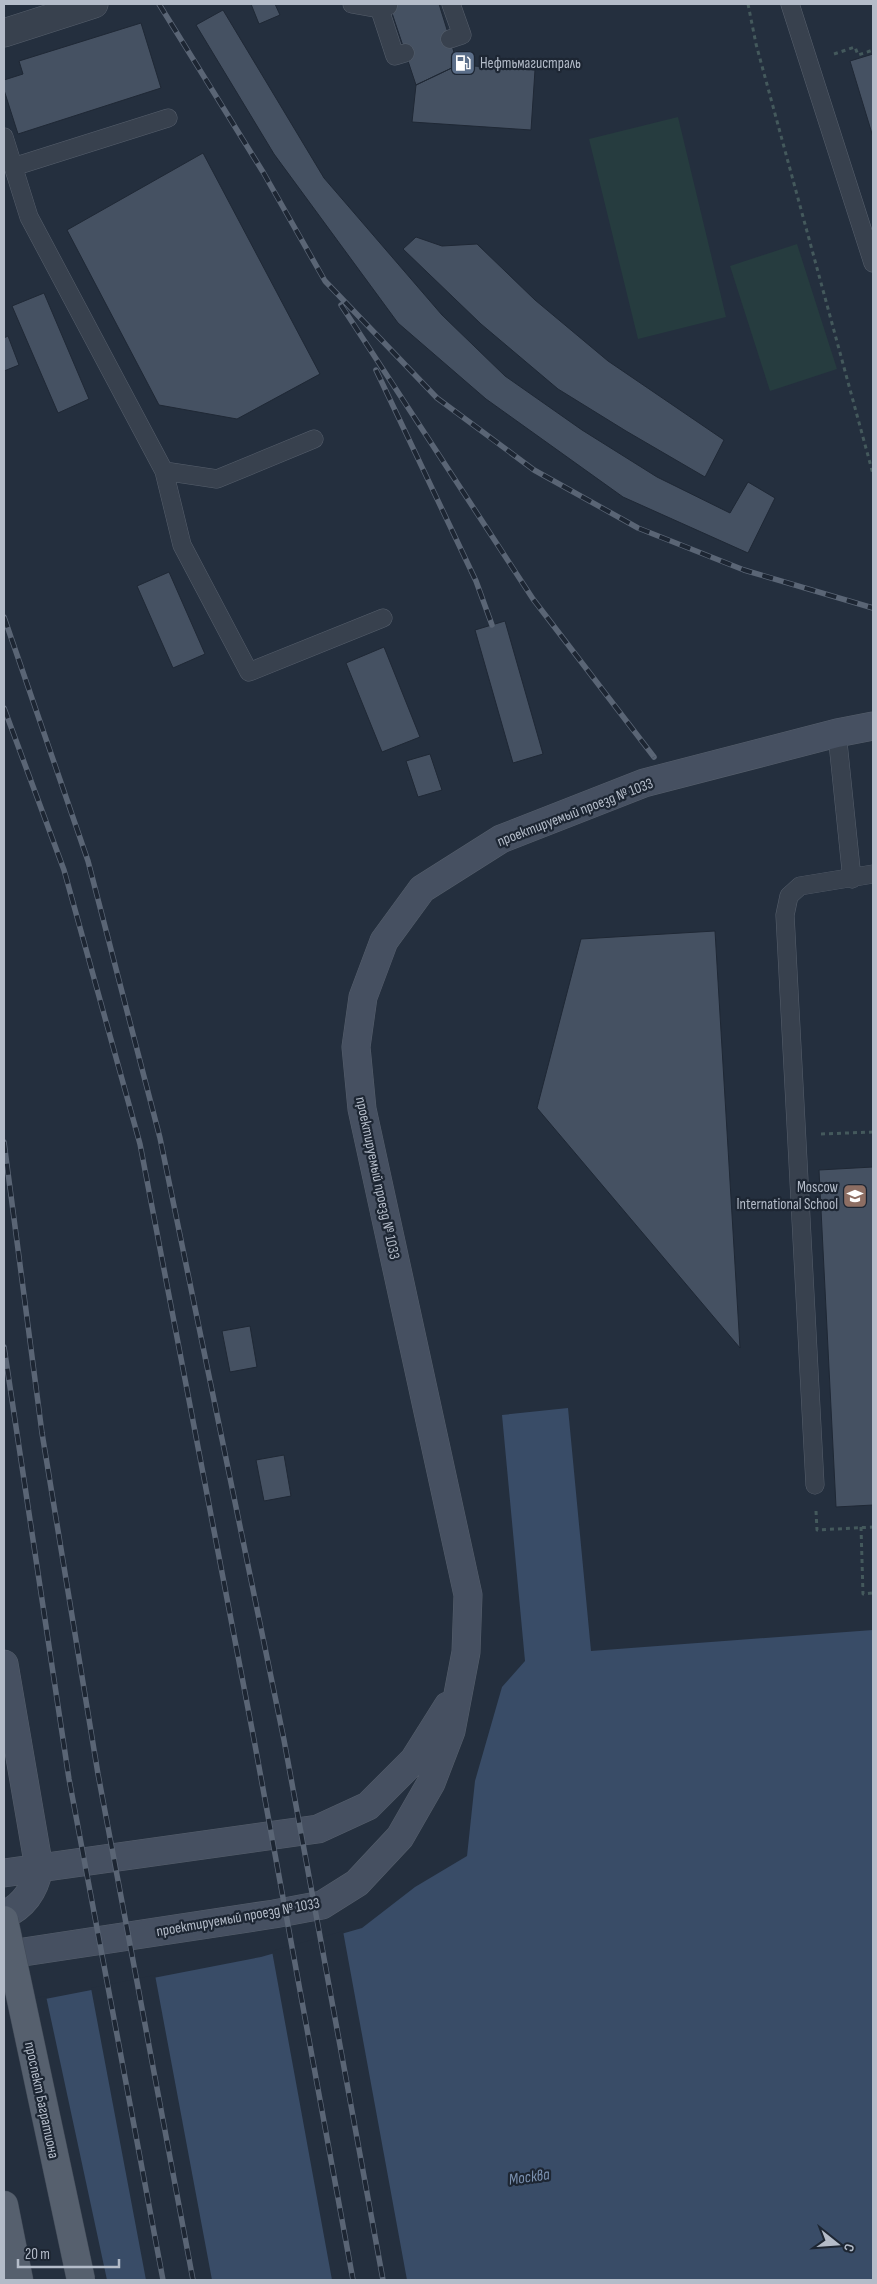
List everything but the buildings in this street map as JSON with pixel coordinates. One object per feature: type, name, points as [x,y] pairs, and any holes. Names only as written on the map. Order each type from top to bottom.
[{"type":"main road","name":"проспект Багратиона","points":[[4,1920],[81,2280]]},
{"type":"main road","points":[[4,2205],[19,2280]]},
{"type":"street","points":[[4,33],[94,4]]},
{"type":"street","name":"проектируемый проезд № 1033","points":[[4,1956],[274,1914],[322,1904],[357,1883],[400,1837],[431,1783],[451,1731],[466,1652],[468,1595],[362,1109],[356,1048],[363,996],[384,941],[422,888],[501,839],[644,783],[837,733],[873,726]]},
{"type":"street","name":"проектируемый проезд № 1033","points":[[4,1873],[318,1829],[368,1806],[414,1760],[443,1715],[448,1707],[466,1652]]},
{"type":"street","points":[[4,1664],[39,1868],[36,1884],[27,1898],[11,1912],[4,1915]]},
{"type":"lane","points":[[352,4],[382,6],[393,32],[395,56],[405,53]]},
{"type":"lane","points":[[790,4],[873,263]]},
{"type":"lane","points":[[449,10],[462,35],[450,39]]},
{"type":"lane","points":[[13,167],[168,118]]},
{"type":"lane","points":[[4,137],[29,217],[164,471],[182,545],[249,672],[383,618]]},
{"type":"lane","points":[[164,471],[218,479],[314,439]]},
{"type":"lane","points":[[837,733],[852,879]]},
{"type":"lane","points":[[815,1485],[785,915],[789,896],[800,886],[852,879],[873,874]]},
{"type":"path","points":[[748,4],[756,44],[873,474]]},
{"type":"path","points":[[855,47],[858,55],[873,50]]},
{"type":"path","points":[[797,1134],[873,1132]]},
{"type":"path","points":[[815,1485],[818,1530],[873,1526]]},
{"type":"path","points":[[861,1527],[863,1594],[873,1593]]},
{"type":"green space","points":[[678,117],[726,317],[638,339],[589,139]]},
{"type":"green space","points":[[797,244],[837,369],[770,391],[730,266]]},
{"type":"water","name":"Москва","points":[[568,1408],[591,1651],[873,1630],[873,2280],[4,2280],[4,2007],[261,1957],[362,1928],[415,1887],[467,1856],[475,1781],[502,1687],[525,1661],[502,1415]]},
{"type":"pier","points":[[343,1931],[407,2280],[332,2280],[272,1951]]},
{"type":"pier","points":[[155,1975],[212,2280],[146,2280],[91,1988]]},
{"type":"pier","points":[[46,1996],[107,2280],[4,2280],[4,2004]]},
{"type":"railway","points":[[159,4],[263,172],[325,281],[437,398],[534,470],[638,528],[744,570],[873,608]]},
{"type":"railway","points":[[341,305],[533,599],[654,757]]},
{"type":"railway","points":[[376,370],[476,581],[492,625]]},
{"type":"railway","points":[[4,617],[88,861],[160,1138],[284,1740],[383,2280]]},
{"type":"railway","points":[[4,708],[64,870],[140,1144],[255,1745],[353,2280]]},
{"type":"railway","points":[[4,1142],[42,1433],[98,1774],[193,2280]]},
{"type":"railway","points":[[4,1347],[69,1779],[163,2280]]},
{"type":"place","name":"Нефтьмагистраль","points":[[463,63]]},
{"type":"place","name":"Moscow International School","points":[[855,1196]]}]
